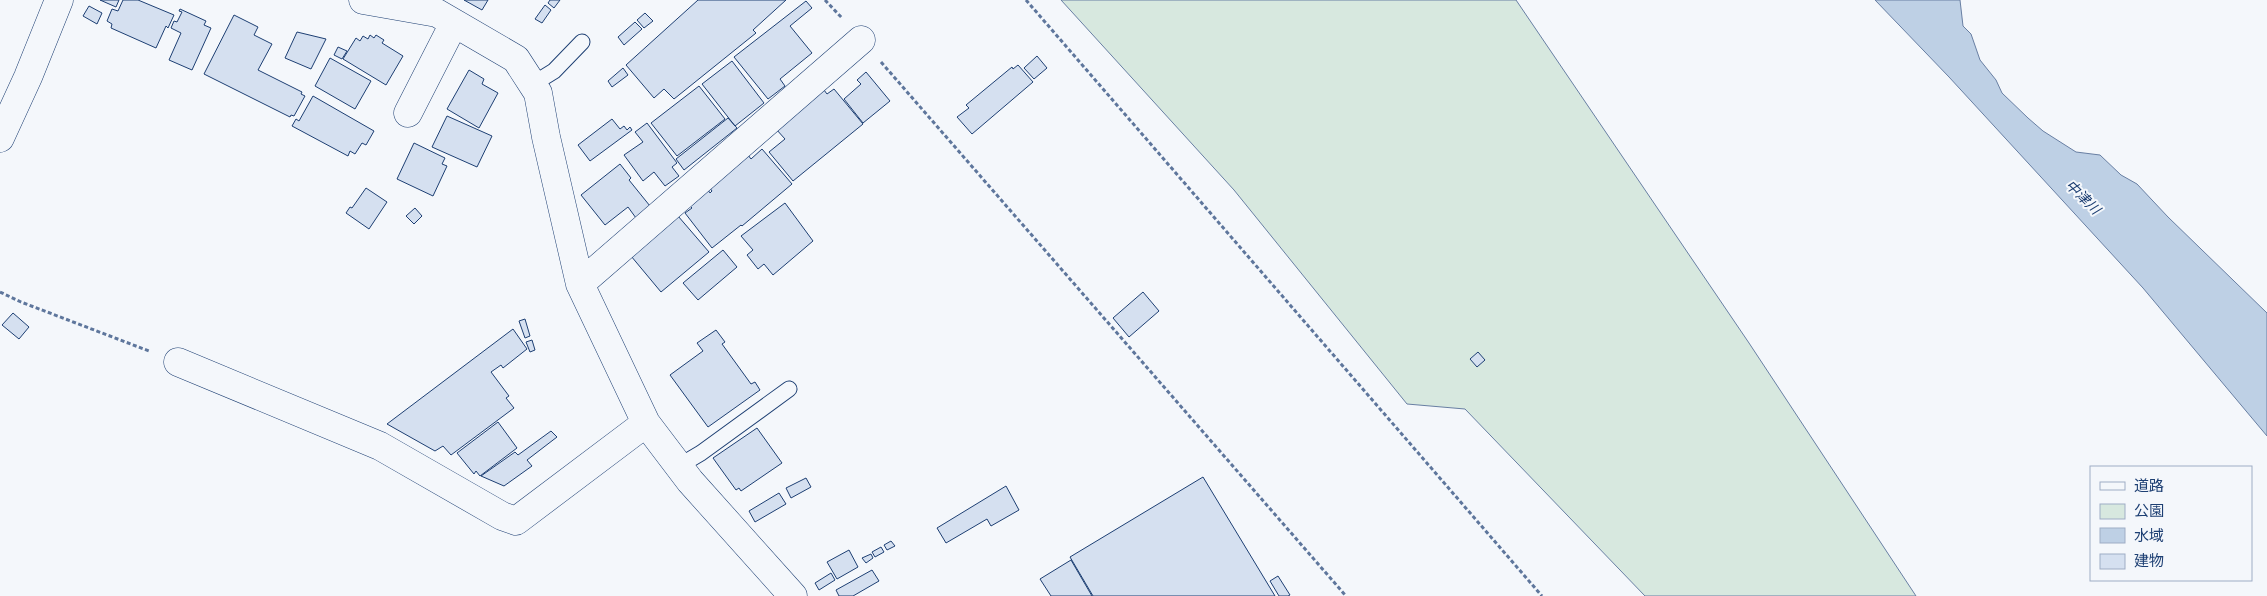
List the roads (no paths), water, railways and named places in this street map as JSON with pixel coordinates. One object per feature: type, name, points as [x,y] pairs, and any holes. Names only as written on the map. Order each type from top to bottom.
[{"type":"street","points":[[0,138],[28,77],[59,0]]},
{"type":"street","points":[[363,0],[437,13],[516,59],[538,92],[546,137],[580,284],[646,423],[679,466],[793,596]]},
{"type":"street","points":[[408,113],[454,23]]},
{"type":"street","points":[[580,284],[861,40]]},
{"type":"street","points":[[178,362],[380,446],[502,516],[516,521],[646,423]]},
{"type":"lane","points":[[533,84],[554,71],[582,42]]},
{"type":"lane","points":[[679,466],[701,453],[789,389]]},
{"type":"water","name":"中津川","points":[[1875,0],[1960,0],[1963,26],[1971,34],[1980,60],[1996,80],[2002,93],[2043,131],[2076,152],[2100,155],[2121,175],[2137,184],[2168,217],[2267,313],[2267,436],[2143,288],[1949,77]]}]
